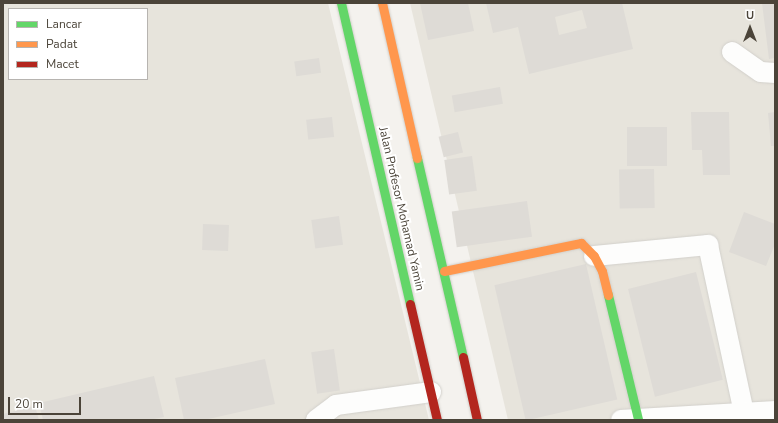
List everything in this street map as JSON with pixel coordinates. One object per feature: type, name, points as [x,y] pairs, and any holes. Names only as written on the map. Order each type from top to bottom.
[{"type":"main road","name":"Jalan Profesor Mohamad Yamin","points":[[341,3],[437,420]]},
{"type":"main road","points":[[382,3],[477,420]]},
{"type":"main road","points":[[444,271],[568,244],[580,243],[594,256],[602,271],[629,419]]},
{"type":"street","points":[[732,52],[761,72],[775,73]]},
{"type":"street","points":[[594,256],[708,245],[744,413]]},
{"type":"street","points":[[316,420],[336,405],[431,392]]},
{"type":"street","points":[[629,419],[775,411]]},
{"type":"shaded area","points":[[3,3],[328,3],[429,420],[3,420]]},
{"type":"shaded area","points":[[410,3],[775,3],[775,420],[508,420]]},
{"type":"building","points":[[420,3],[468,3],[474,31],[428,40]]},
{"type":"building","points":[[486,3],[622,3],[633,49],[529,74],[518,27],[493,33]],"holes":[[[582,10],[587,28],[559,35],[555,17]]]},
{"type":"building","points":[[762,3],[775,3],[775,58],[769,59]]},
{"type":"building","points":[[319,58],[321,73],[296,76],[294,61]]},
{"type":"building","points":[[500,87],[503,104],[455,112],[452,96]]},
{"type":"building","points":[[691,112],[729,112],[730,175],[703,175],[702,150],[692,150]]},
{"type":"building","points":[[775,112],[775,146],[771,146],[768,113]]},
{"type":"building","points":[[332,117],[334,137],[308,140],[306,120]]},
{"type":"building","points":[[627,127],[667,127],[667,166],[627,166]]},
{"type":"building","points":[[458,132],[463,152],[444,157],[439,137]]},
{"type":"building","points":[[472,156],[477,191],[449,195],[444,160]]},
{"type":"building","points":[[654,169],[655,208],[620,209],[619,170]]},
{"type":"building","points":[[527,201],[532,237],[457,247],[452,212]]},
{"type":"building","points":[[744,212],[775,224],[775,244],[766,266],[729,252]]},
{"type":"building","points":[[339,216],[343,245],[315,249],[311,220]]},
{"type":"building","points":[[203,224],[229,225],[228,251],[202,250]]},
{"type":"building","points":[[586,264],[617,399],[526,420],[494,285]]},
{"type":"building","points":[[696,272],[723,380],[655,397],[628,289]]},
{"type":"building","points":[[334,349],[340,391],[317,394],[311,352]]},
{"type":"building","points":[[265,359],[275,404],[204,420],[184,420],[175,378]]},
{"type":"building","points":[[154,376],[164,417],[149,420],[43,420],[39,403]]},
{"type":"building","points":[[35,406],[39,420],[3,420],[3,414]]},
{"type":"traffic: fast","points":[[341,3],[410,304]]},
{"type":"traffic: fast","points":[[417,158],[463,357]]},
{"type":"traffic: fast","points":[[608,295],[638,419]]},
{"type":"traffic: slow","points":[[382,3],[417,158]]},
{"type":"traffic: slow","points":[[444,271],[581,243],[594,256],[602,271],[608,295]]},
{"type":"traffic: jam","points":[[410,304],[437,420]]},
{"type":"traffic: jam","points":[[463,357],[477,420]]}]
